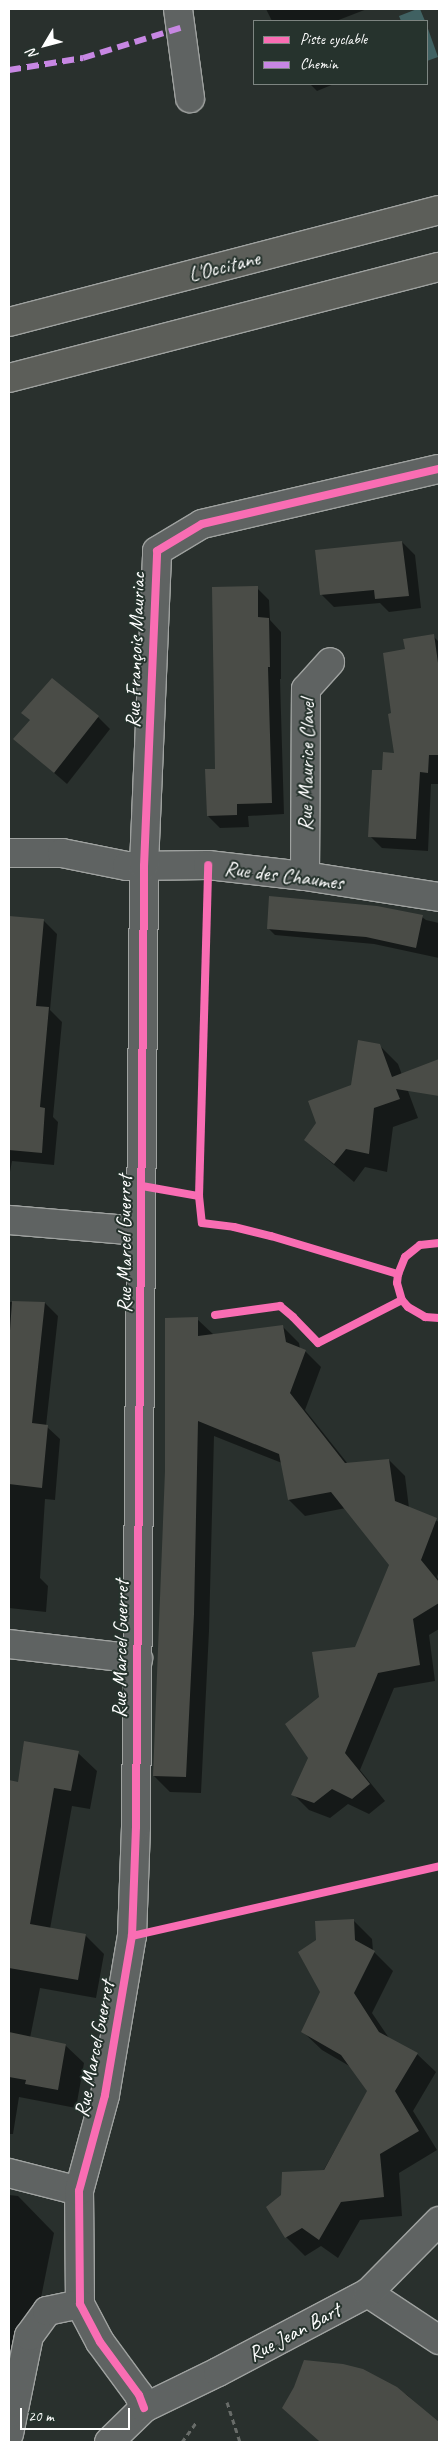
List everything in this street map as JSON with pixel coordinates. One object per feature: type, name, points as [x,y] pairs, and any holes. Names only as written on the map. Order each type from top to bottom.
[{"type":"highway","name":"L'Occitane","points":[[9,322],[439,210]]},
{"type":"highway","points":[[9,378],[439,267]]},
{"type":"street","points":[[178,9],[190,98]]},
{"type":"street","name":"Rue François Mauriac","points":[[144,866],[157,551],[202,524],[439,470]]},
{"type":"street","name":"Rue Maurice Clavel","points":[[305,876],[306,689],[330,662]]},
{"type":"street","name":"Rue des Chaumes","points":[[9,853],[62,853],[127,866],[208,865],[305,876],[439,897]]},
{"type":"street","name":"Rue Marcel Guerret","points":[[144,866],[138,1659],[132,1936],[105,2096],[79,2190],[80,2304],[100,2342],[139,2395],[144,2408]]},
{"type":"street","points":[[9,1220],[141,1231]]},
{"type":"street","points":[[9,1644],[138,1659]]},
{"type":"street","points":[[9,2173],[79,2190]]},
{"type":"street","name":"Rue Jean Bart","points":[[144,2408],[218,2372],[368,2293],[439,2221]]},
{"type":"street","points":[[368,2293],[439,2340]]},
{"type":"street","points":[[9,2434],[29,2336],[47,2311],[80,2304]]},
{"type":"street","points":[[109,2442],[144,2408]]},
{"type":"path","points":[[199,1196],[208,865]]},
{"type":"path","points":[[218,2372],[240,2442]]},
{"type":"water","points":[[420,9],[425,20],[401,20],[399,16]]},
{"type":"water","points":[[428,29],[438,57],[428,61]]},
{"type":"building","points":[[402,541],[409,596],[375,599],[374,590],[320,595],[315,550]]},
{"type":"building","points":[[258,586],[258,617],[269,618],[270,667],[268,667],[272,803],[237,804],[237,815],[207,816],[205,769],[215,769],[212,587]]},
{"type":"building","points":[[434,634],[439,670],[439,755],[429,755],[428,773],[420,772],[416,839],[368,837],[372,770],[382,770],[383,752],[394,753],[388,714],[391,713],[383,653],[405,649],[403,639]]},
{"type":"building","points":[[52,678],[99,716],[54,773],[13,739],[30,720],[21,713]]},
{"type":"building","points":[[269,896],[377,906],[423,915],[416,948],[366,937],[267,929]]},
{"type":"building","points":[[9,916],[44,919],[36,1006],[49,1007],[40,1107],[45,1108],[42,1153],[9,1150]]},
{"type":"building","points":[[358,1040],[380,1044],[392,1077],[439,1059],[439,1096],[396,1089],[400,1099],[374,1108],[369,1154],[346,1149],[334,1164],[304,1140],[316,1123],[308,1101],[351,1085]]},
{"type":"building","points":[[12,1301],[45,1302],[32,1423],[48,1425],[42,1488],[9,1484],[9,1345]]},
{"type":"building","points":[[198,1317],[198,1336],[283,1325],[286,1342],[306,1350],[290,1393],[345,1463],[389,1459],[395,1501],[437,1518],[421,1560],[439,1582],[439,1603],[413,1619],[420,1665],[378,1673],[345,1753],[370,1784],[352,1799],[332,1789],[314,1803],[291,1795],[308,1758],[285,1724],[319,1697],[312,1652],[355,1647],[389,1565],[331,1492],[288,1500],[279,1454],[198,1421],[194,1614],[186,1777],[153,1776],[165,1471],[165,1318]]},
{"type":"building","points":[[24,1741],[79,1751],[71,1791],[54,1788],[30,1924],[86,1934],[78,1980],[9,1968],[9,1780],[18,1782]]},
{"type":"building","points":[[354,1919],[355,1940],[375,1951],[354,1993],[379,2032],[418,2053],[395,2091],[419,2131],[380,2154],[384,2197],[341,2202],[319,2240],[302,2228],[285,2238],[266,2207],[281,2195],[282,2172],[324,2170],[367,2091],[341,2055],[301,2032],[320,1992],[298,1952],[316,1940],[315,1921]]},
{"type":"building","points":[[9,2032],[66,2044],[58,2090],[25,2084],[26,2080],[9,2077]]},
{"type":"building","points":[[304,2360],[343,2364],[363,2369],[397,2387],[439,2422],[439,2442],[320,2442],[282,2408],[294,2387]]},
{"type":"marked path","points":[[9,70],[83,58],[180,28]]},
{"type":"cycle path","points":[[144,2408],[139,2395],[100,2342],[80,2304],[79,2191],[105,2095],[132,1936],[136,1827],[144,866],[157,551],[202,524],[439,469]]},
{"type":"cycle path","points":[[199,1196],[208,865]]},
{"type":"cycle path","points":[[142,1186],[199,1196],[202,1223],[234,1227],[271,1236],[398,1274]]},
{"type":"cycle path","points":[[439,1243],[420,1245],[405,1257],[398,1274],[397,1283],[402,1300],[408,1307],[425,1317],[439,1318]]},
{"type":"cycle path","points":[[215,1315],[280,1306],[318,1343],[402,1300]]},
{"type":"cycle path","points":[[132,1936],[439,1866]]}]
